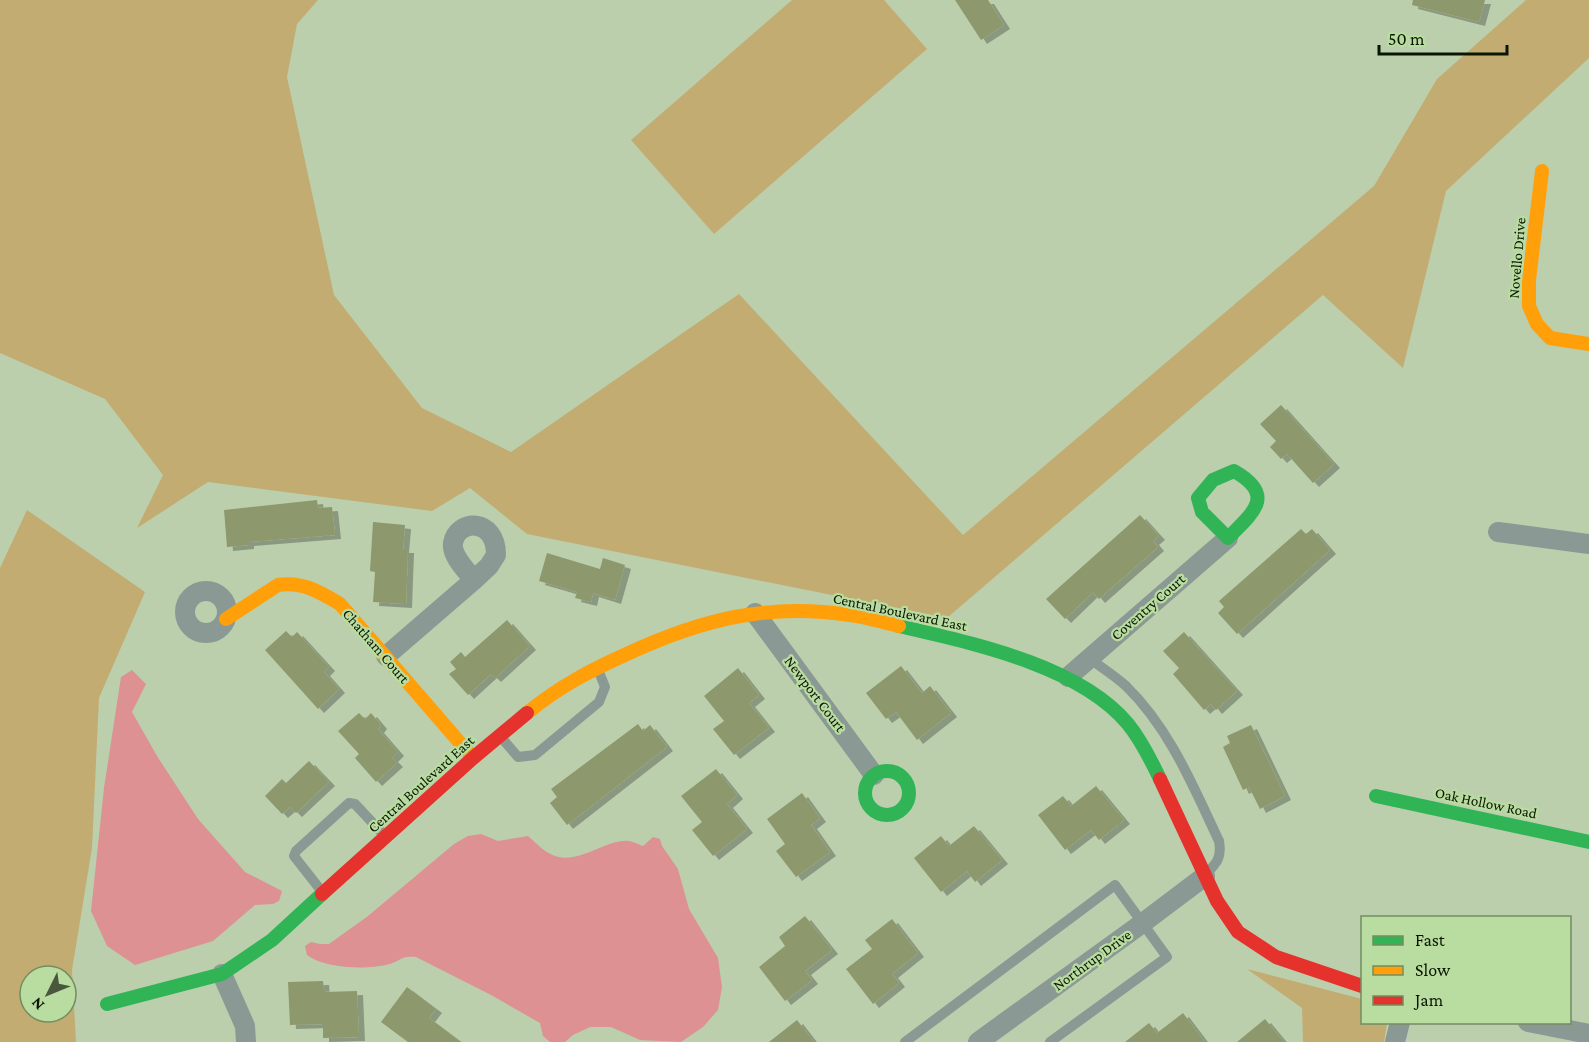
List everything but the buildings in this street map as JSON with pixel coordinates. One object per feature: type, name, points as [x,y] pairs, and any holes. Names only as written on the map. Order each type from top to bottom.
[{"type":"street","name":"Novello Drive","points":[[1542,171],[1529,280],[1529,306],[1537,324],[1550,338],[1589,344]]},
{"type":"street","name":"Coventry Court","points":[[1068,677],[1228,538],[1253,512],[1257,506],[1257,489],[1250,479],[1234,471],[1219,474],[1206,485],[1198,498],[1202,512],[1228,538]]},
{"type":"street","points":[[1498,532],[1589,544]]},
{"type":"street","points":[[387,656],[474,580]]},
{"type":"street","name":"Chatham Court","points":[[226,619],[278,585],[299,584],[320,591],[340,604],[473,758]]},
{"type":"street","name":"Central Boulevard East","points":[[107,1004],[222,974],[272,940],[473,758],[550,694],[596,667],[668,635],[715,620],[755,614],[808,611],[851,615],[972,644],[1068,677],[1106,702],[1128,724],[1148,754],[1217,901],[1238,932],[1276,957],[1361,986]]},
{"type":"street","name":"Newport Court","points":[[755,614],[874,775]]},
{"type":"street","name":"Oak Hollow Road","points":[[1376,796],[1589,842]]},
{"type":"street","name":"Northrup Drive","points":[[978,1042],[1205,876]]},
{"type":"street","points":[[222,974],[245,1026],[246,1042]]},
{"type":"street","points":[[1395,1042],[1400,1024]]},
{"type":"street","points":[[1534,1024],[1589,1034]]},
{"type":"lane","points":[[1089,658],[1125,685],[1152,716],[1173,747],[1219,841],[1221,853],[1216,865],[1205,876]]},
{"type":"lane","points":[[500,736],[518,757],[535,755],[598,702],[605,687],[596,667]]},
{"type":"lane","points":[[323,893],[294,856],[296,851],[349,803],[355,804],[386,837]]},
{"type":"lane","points":[[905,1042],[1115,885],[1144,922],[1167,957],[1050,1042]]},
{"type":"shaded area","points":[[0,0],[318,0],[297,24],[287,77],[334,295],[422,408],[511,452],[739,294],[963,535],[1374,186],[1437,79],[1526,0],[1589,0],[1589,58],[1446,191],[1403,368],[1323,295],[947,618],[527,534],[470,488],[432,511],[208,482],[137,528],[163,475],[105,399],[0,353]]},
{"type":"shaded area","points":[[792,0],[884,0],[927,49],[714,234],[631,140]]},
{"type":"shaded area","points":[[27,510],[145,592],[99,698],[92,848],[73,964],[18,964],[18,1024],[75,1024],[76,1042],[0,1042],[0,568]]},
{"type":"shaded area","points":[[132,670],[146,684],[132,712],[157,756],[198,819],[245,872],[282,891],[279,901],[273,904],[255,905],[213,941],[135,965],[107,946],[91,911],[104,788],[121,677]]},
{"type":"shaded area","points":[[481,834],[498,841],[528,836],[548,853],[564,858],[581,855],[616,842],[629,841],[643,846],[653,837],[660,839],[662,846],[678,869],[689,909],[718,958],[722,987],[718,1010],[703,1027],[681,1042],[640,1040],[611,1027],[590,1027],[573,1035],[565,1042],[550,1042],[543,1036],[540,1023],[416,957],[404,958],[381,966],[347,967],[324,963],[307,955],[305,946],[311,942],[329,944],[368,916],[454,844],[468,836]]},
{"type":"shaded area","points":[[1247,969],[1361,999],[1361,1024],[1387,1024],[1384,1042],[1303,1042],[1302,1008]]},
{"type":"traffic: fast","points":[[1234,471],[1247,480],[1257,496],[1252,512],[1228,538],[1202,512],[1198,498],[1213,480],[1234,471]]},
{"type":"traffic: fast","points":[[899,626],[1022,659],[1082,686],[1107,704],[1128,724],[1160,779]]},
{"type":"traffic: fast","points":[[887,771],[902,778],[909,793],[902,808],[887,815],[872,808],[865,793],[872,778],[887,771]]},
{"type":"traffic: fast","points":[[1376,796],[1589,842]]},
{"type":"traffic: fast","points":[[107,1004],[222,974],[272,940],[322,894]]},
{"type":"traffic: slow","points":[[1542,171],[1529,280],[1529,306],[1537,324],[1550,338],[1589,344]]},
{"type":"traffic: slow","points":[[226,619],[278,585],[303,586],[325,595],[340,604],[473,758]]},
{"type":"traffic: slow","points":[[527,713],[576,679],[602,666],[656,641],[710,623],[736,617],[791,611],[850,615],[899,626]]},
{"type":"traffic: jam","points":[[322,894],[473,758],[527,713]]},
{"type":"traffic: jam","points":[[1160,779],[1217,901],[1238,932],[1276,957],[1361,986]]}]
